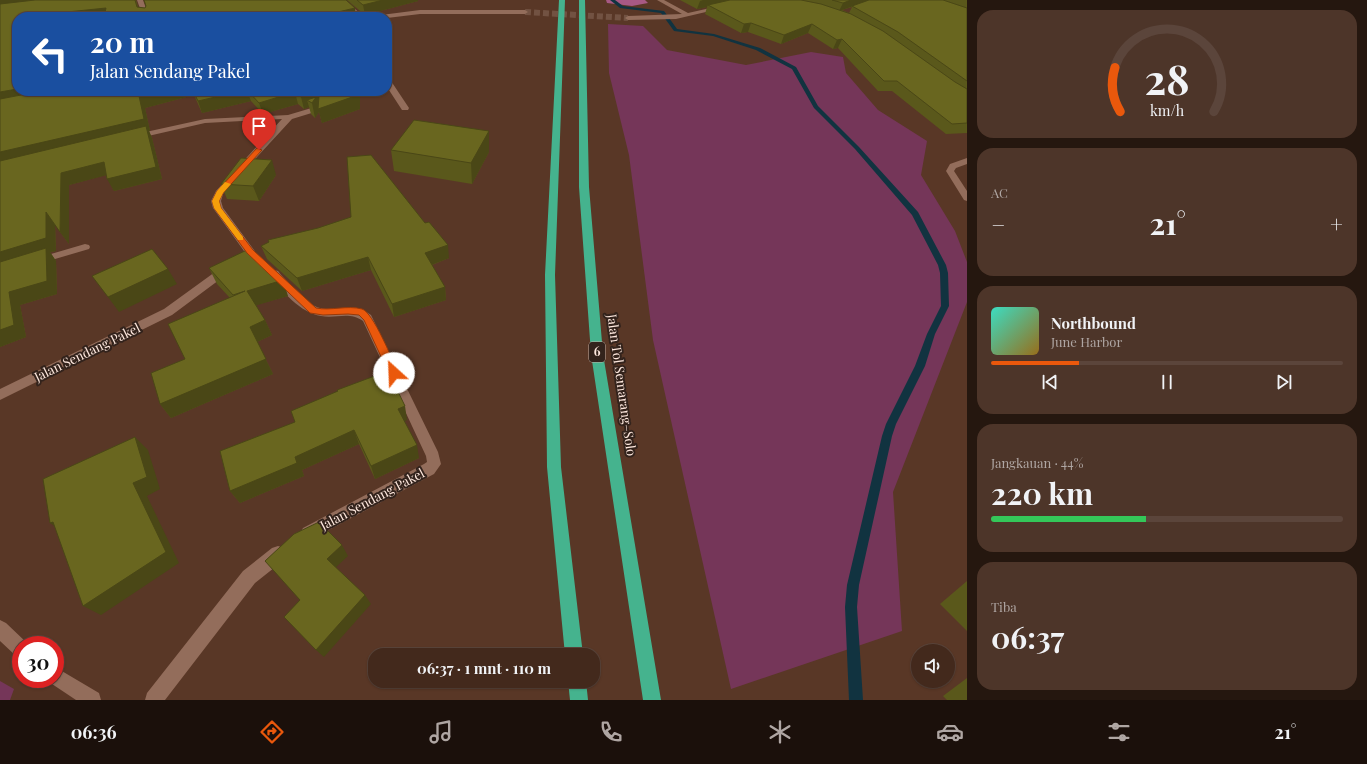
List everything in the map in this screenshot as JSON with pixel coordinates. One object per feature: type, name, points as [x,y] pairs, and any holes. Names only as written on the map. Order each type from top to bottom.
[{"type":"highway","points":[[562,0],[558,134],[550,275],[554,467],[573,648]]},
{"type":"highway","name":"Jalan Tol Semarang–Solo","points":[[582,0],[584,188],[597,354],[652,700]]},
{"type":"highway","points":[[578,688],[579,700]]},
{"type":"street","points":[[140,0],[144,12]]},
{"type":"street","points":[[342,0],[355,12]]},
{"type":"street","points":[[660,0],[688,15]]},
{"type":"street","points":[[628,18],[676,17],[754,0]]},
{"type":"street","points":[[392,16],[452,9],[525,12]]},
{"type":"street","points":[[392,89],[405,108]]},
{"type":"street","points":[[123,140],[205,121],[289,117],[356,96]]},
{"type":"street","name":"Jalan Sendang Pakel","points":[[154,700],[249,577],[292,542],[429,469],[434,464],[433,456],[368,318],[362,312],[323,312],[313,310],[283,284],[257,258],[218,208],[216,201],[220,193],[289,117]]},
{"type":"street","points":[[967,161],[953,166],[950,171],[967,198]]},
{"type":"street","points":[[28,264],[85,247]]},
{"type":"street","name":"Jalan Sendang Pakel","points":[[0,394],[168,312],[257,258]]},
{"type":"street","points":[[0,629],[12,640]]},
{"type":"street","points":[[64,682],[92,700]]},
{"type":"shaded area","points":[[606,0],[645,0],[648,3],[632,6],[607,3]]},
{"type":"shaded area","points":[[608,24],[643,26],[667,50],[746,65],[811,52],[843,57],[846,73],[878,110],[927,141],[921,175],[955,231],[967,262],[967,302],[893,492],[902,631],[731,689],[653,340],[629,155],[609,73]]},
{"type":"shaded area","points":[[0,681],[14,689],[10,700],[0,700]]},
{"type":"building","points":[[35,0],[135,0],[137,7],[145,8],[146,6],[144,0],[346,0],[355,8],[338,12],[105,12],[106,8],[67,12],[12,12],[12,90],[0,92],[0,4]]},
{"type":"building","points":[[357,0],[383,0],[363,5]]},
{"type":"building","points":[[730,0],[801,0],[821,4],[851,14],[883,31],[967,89],[967,123],[952,124],[897,81],[884,81],[842,39],[837,40],[812,24],[784,35],[751,23],[744,24],[708,5]]},
{"type":"building","points":[[832,0],[851,0],[843,3]]},
{"type":"building","points":[[869,0],[943,0],[967,8],[967,81],[898,32],[852,6]]},
{"type":"building","points":[[16,96],[139,96],[144,119],[0,152],[0,99]]},
{"type":"building","points":[[196,96],[220,96],[198,101]]},
{"type":"building","points":[[253,96],[282,96],[259,103]]},
{"type":"building","points":[[319,96],[355,96],[318,109]]},
{"type":"building","points":[[316,97],[312,103],[307,100]]},
{"type":"building","points":[[414,120],[489,131],[471,163],[391,150]]},
{"type":"building","points":[[146,126],[156,167],[107,179],[104,162],[61,173],[60,232],[46,212],[46,238],[0,252],[0,161]]},
{"type":"building","points":[[371,155],[425,223],[429,222],[448,245],[425,253],[445,287],[392,304],[368,257],[297,278],[261,246],[269,242],[268,240],[318,228],[351,217],[347,157]]},
{"type":"building","points":[[241,158],[272,160],[253,186],[221,184]]},
{"type":"building","points":[[46,248],[47,281],[9,292],[14,325],[0,330],[0,262]]},
{"type":"building","points":[[152,249],[168,269],[108,297],[92,276]]},
{"type":"building","points":[[249,249],[283,280],[247,291],[265,320],[250,327],[266,359],[160,404],[151,373],[185,359],[168,324],[245,291],[233,295],[209,268]]},
{"type":"building","points":[[388,371],[405,406],[398,409],[417,445],[371,466],[354,430],[295,457],[297,463],[230,491],[220,451],[295,422],[291,411],[338,391],[337,390]]},
{"type":"building","points":[[135,437],[147,477],[133,483],[166,552],[83,606],[53,522],[50,523],[43,479]]},
{"type":"building","points":[[319,522],[342,545],[327,559],[365,595],[316,650],[284,617],[300,600],[265,561],[294,534]]},
{"type":"waterway","points":[[612,0],[622,7],[662,12],[676,30],[714,35],[758,49],[794,68],[816,107],[857,148],[915,214],[942,265],[944,273],[945,306],[931,334],[920,366],[891,424],[887,436],[853,585],[851,607],[856,700]]},
{"type":"tunnel","points":[[525,12],[628,18]]},
{"type":"slow traffic","points":[[228,184],[220,193],[216,201],[218,208],[240,238]]},
{"type":"route","points":[[259,150],[220,193],[216,201],[218,208],[250,252],[313,310],[323,312],[362,312],[368,318],[394,373]]}]
